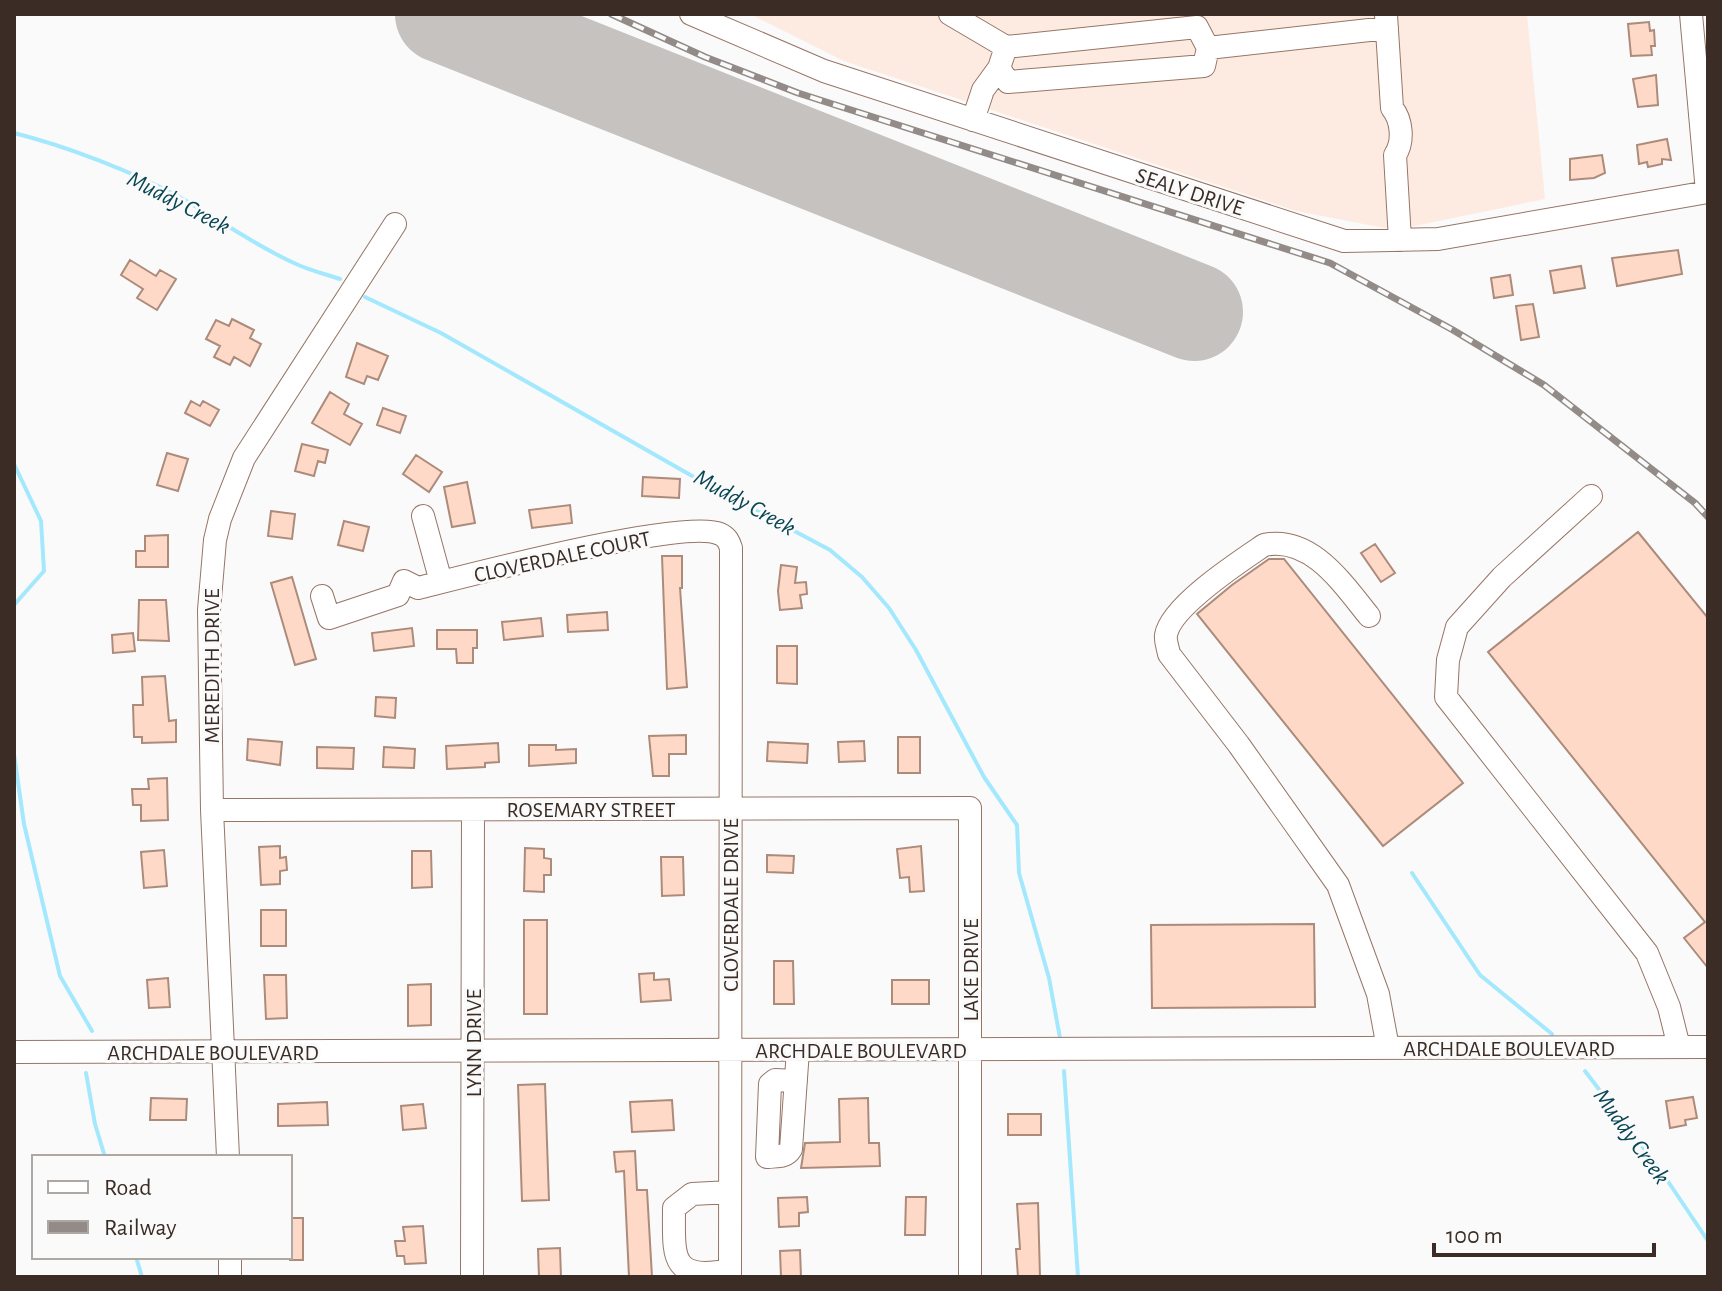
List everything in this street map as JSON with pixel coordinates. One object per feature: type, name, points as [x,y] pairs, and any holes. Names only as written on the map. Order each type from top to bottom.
[{"type":"street","name":"SEALY DRIVE","points":[[691,14],[824,71],[1344,241],[1438,239],[1708,192]]},
{"type":"street","points":[[950,14],[1002,58],[1008,82],[1204,66],[1208,48],[1197,27],[1002,58]]},
{"type":"street","points":[[1691,14],[1708,192]]},
{"type":"street","points":[[1208,48],[1386,21],[1392,108],[1399,116],[1401,146],[1395,155],[1400,240]]},
{"type":"street","points":[[973,120],[983,90],[1002,58]]},
{"type":"street","name":"MEREDITH DRIVE","points":[[228,1155],[212,810],[210,585],[220,519],[244,458],[395,224]]},
{"type":"street","points":[[1591,496],[1502,577],[1457,627],[1448,660],[1446,697],[1647,953],[1669,1007],[1679,1047]]},
{"type":"street","points":[[423,516],[441,582]]},
{"type":"street","name":"CLOVERDALE COURT","points":[[322,596],[329,618],[398,595],[404,581],[418,588],[610,544],[700,531],[723,535]]},
{"type":"street","name":"CLOVERDALE DRIVE","points":[[723,535],[731,548],[730,1273]]},
{"type":"street","points":[[1369,616],[1328,567],[1293,545],[1276,542],[1264,545],[1201,591],[1172,620],[1165,638],[1169,654],[1239,745],[1338,885],[1378,994],[1388,1048]]},
{"type":"street","name":"ROSEMARY STREET","points":[[212,810],[970,808]]},
{"type":"street","name":"LAKE DRIVE","points":[[970,808],[970,1277]]},
{"type":"street","name":"LYNN DRIVE","points":[[472,1277],[473,810]]},
{"type":"street","name":"ARCHDALE BOULEVARD","points":[[14,1052],[1708,1047]]},
{"type":"street","points":[[730,1167],[752,1166],[767,1157],[781,1156],[791,1149],[798,1050]]},
{"type":"street","points":[[730,1192],[692,1194],[674,1208],[674,1253],[679,1262],[699,1272],[730,1273]]},
{"type":"shaded area","points":[[750,14],[1527,14],[1545,199],[1395,230],[1296,211],[844,61]]},
{"type":"building","points":[[1649,22],[1650,31],[1654,30],[1652,55],[1631,56],[1628,24]]},
{"type":"building","points":[[1656,75],[1658,105],[1638,107],[1633,79]]},
{"type":"building","points":[[1667,139],[1671,160],[1662,159],[1662,164],[1648,167],[1647,162],[1639,164],[1637,145]]},
{"type":"building","points":[[1602,155],[1605,173],[1594,178],[1570,180],[1570,159]]},
{"type":"building","points":[[1678,250],[1682,274],[1617,286],[1612,258]]},
{"type":"building","points":[[130,260],[156,276],[160,270],[176,279],[157,310],[137,298],[143,289],[121,275]]},
{"type":"building","points":[[1581,266],[1585,288],[1554,293],[1550,271]]},
{"type":"building","points":[[1510,275],[1513,295],[1494,298],[1491,278]]},
{"type":"building","points":[[1533,304],[1539,337],[1521,340],[1516,306]]},
{"type":"building","points":[[232,319],[254,330],[250,338],[261,344],[250,366],[234,357],[230,365],[214,357],[220,346],[206,339],[216,320],[229,326]]},
{"type":"building","points":[[357,343],[388,356],[378,380],[367,376],[364,384],[346,377]]},
{"type":"building","points":[[330,392],[349,404],[344,414],[362,424],[350,445],[312,423]]},
{"type":"building","points":[[191,401],[200,406],[203,401],[219,410],[210,426],[185,413]]},
{"type":"building","points":[[383,408],[406,416],[400,433],[377,425]]},
{"type":"building","points":[[302,444],[328,450],[325,463],[318,461],[314,476],[295,471]]},
{"type":"building","points":[[167,453],[188,459],[178,491],[157,485]]},
{"type":"building","points":[[416,455],[442,472],[429,492],[403,474]]},
{"type":"building","points":[[643,477],[680,479],[679,498],[642,496]]},
{"type":"building","points":[[467,482],[475,523],[452,527],[444,487]]},
{"type":"building","points":[[570,505],[572,523],[532,528],[529,510]]},
{"type":"building","points":[[271,511],[295,514],[292,539],[268,536]]},
{"type":"building","points":[[344,521],[369,527],[363,551],[338,545]]},
{"type":"building","points":[[1638,532],[1708,618],[1708,968],[1684,938],[1705,922],[1488,652]]},
{"type":"building","points":[[168,535],[168,567],[136,567],[136,551],[145,551],[145,536]]},
{"type":"building","points":[[1375,544],[1395,573],[1381,582],[1361,553]]},
{"type":"building","points":[[662,556],[682,556],[680,588],[687,687],[667,689]]},
{"type":"building","points":[[1269,559],[1284,559],[1463,783],[1383,846],[1197,614]]},
{"type":"building","points":[[781,565],[797,567],[795,583],[806,582],[807,594],[800,595],[802,608],[780,610],[778,591]]},
{"type":"building","points":[[292,577],[316,659],[295,665],[271,583]]},
{"type":"building","points":[[139,600],[166,600],[169,641],[138,640]]},
{"type":"building","points":[[607,612],[608,630],[568,632],[567,615]]},
{"type":"building","points":[[541,618],[543,636],[504,640],[502,622]]},
{"type":"building","points":[[412,628],[414,646],[374,651],[372,633]]},
{"type":"building","points":[[437,630],[477,630],[473,663],[457,663],[456,649],[437,649]]},
{"type":"building","points":[[133,633],[135,651],[113,653],[112,635]]},
{"type":"building","points":[[777,646],[797,646],[797,684],[777,683]]},
{"type":"building","points":[[165,676],[169,721],[176,720],[176,742],[142,743],[142,737],[134,737],[133,705],[143,705],[142,677]]},
{"type":"building","points":[[376,697],[396,698],[395,718],[375,716]]},
{"type":"building","points":[[686,735],[686,754],[669,754],[669,776],[653,776],[649,736]]},
{"type":"building","points":[[898,737],[920,737],[920,773],[898,773]]},
{"type":"building","points":[[248,739],[282,742],[280,765],[247,760]]},
{"type":"building","points":[[864,741],[865,761],[839,762],[838,742]]},
{"type":"building","points":[[768,742],[808,744],[807,763],[767,761]]},
{"type":"building","points":[[498,743],[499,762],[485,763],[485,767],[447,769],[446,746]]},
{"type":"building","points":[[529,745],[556,745],[556,750],[576,749],[576,763],[529,766]]},
{"type":"building","points":[[317,747],[354,748],[353,769],[317,768]]},
{"type":"building","points":[[384,747],[415,749],[414,768],[383,767]]},
{"type":"building","points":[[167,778],[168,820],[141,821],[141,805],[133,805],[132,789],[149,789],[148,779]]},
{"type":"building","points":[[280,846],[280,858],[286,857],[287,870],[280,871],[280,884],[261,885],[259,847]]},
{"type":"building","points":[[921,846],[924,891],[910,892],[909,877],[900,878],[897,849]]},
{"type":"building","points":[[525,848],[544,849],[544,858],[551,859],[551,875],[544,875],[544,892],[524,891]]},
{"type":"building","points":[[164,850],[167,886],[144,888],[141,852]]},
{"type":"building","points":[[412,851],[431,851],[432,887],[412,888]]},
{"type":"building","points":[[767,855],[794,856],[793,873],[767,872]]},
{"type":"building","points":[[661,857],[683,857],[684,895],[662,896]]},
{"type":"building","points":[[261,910],[286,910],[286,946],[261,946]]},
{"type":"building","points":[[524,920],[547,920],[547,1014],[524,1014]]},
{"type":"building","points":[[1314,924],[1315,1007],[1152,1008],[1151,925]]},
{"type":"building","points":[[774,961],[793,961],[794,1004],[774,1004]]},
{"type":"building","points":[[654,973],[654,980],[669,979],[671,1000],[641,1002],[639,974]]},
{"type":"building","points":[[264,975],[286,975],[287,1018],[266,1019]]},
{"type":"building","points":[[168,978],[170,1007],[149,1008],[147,980]]},
{"type":"building","points":[[892,980],[929,980],[929,1004],[892,1004]]},
{"type":"building","points":[[431,984],[431,1025],[408,1026],[408,985]]},
{"type":"building","points":[[545,1084],[549,1200],[522,1201],[518,1085]]},
{"type":"building","points":[[1693,1097],[1697,1118],[1685,1120],[1686,1125],[1670,1128],[1666,1101]]},
{"type":"building","points":[[151,1098],[187,1099],[186,1120],[150,1120]]},
{"type":"building","points":[[868,1098],[869,1143],[879,1143],[880,1166],[801,1168],[805,1143],[840,1142],[839,1099]]},
{"type":"building","points":[[672,1100],[674,1130],[632,1132],[630,1102]]},
{"type":"building","points":[[327,1102],[328,1125],[278,1126],[278,1104]]},
{"type":"building","points":[[423,1104],[426,1128],[403,1130],[401,1106]]},
{"type":"building","points":[[1008,1114],[1041,1114],[1041,1135],[1008,1135]]},
{"type":"building","points":[[635,1151],[637,1190],[647,1190],[652,1277],[629,1277],[624,1171],[616,1172],[614,1152]]},
{"type":"building","points":[[807,1197],[808,1212],[799,1213],[799,1226],[779,1227],[778,1198]]},
{"type":"building","points":[[906,1197],[926,1197],[925,1235],[905,1235]]},
{"type":"building","points":[[1038,1203],[1040,1277],[1018,1277],[1017,1204]]},
{"type":"building","points":[[292,1218],[303,1218],[303,1260],[290,1260]]},
{"type":"building","points":[[423,1226],[426,1263],[405,1264],[404,1256],[397,1256],[395,1241],[405,1241],[403,1227]]},
{"type":"building","points":[[560,1248],[561,1277],[539,1277],[538,1249]]},
{"type":"building","points":[[800,1250],[801,1277],[781,1277],[780,1251]]},
{"type":"waterway","name":"Muddy Creek","points":[[14,133],[121,169],[181,198],[279,256],[340,279]]},
{"type":"waterway","name":"Muddy Creek","points":[[365,297],[441,333],[708,485],[830,550],[862,577],[889,608],[916,650],[984,777],[1017,825],[1019,873],[1049,978],[1060,1038]]},
{"type":"waterway","points":[[14,464],[41,521],[44,571],[14,605]]},
{"type":"waterway","points":[[14,754],[24,824],[60,976],[92,1031]]},
{"type":"waterway","name":"Muddy Creek","points":[[1412,873],[1480,975],[1552,1034]]},
{"type":"waterway","points":[[1064,1071],[1078,1277]]},
{"type":"waterway","name":"Muddy Creek","points":[[1585,1071],[1661,1171],[1708,1241]]},
{"type":"waterway","points":[[86,1073],[104,1155]]},
{"type":"waterway","points":[[137,1259],[142,1277]]},
{"type":"runway","points":[[444,14],[1194,312]]},
{"type":"railway","points":[[611,14],[705,57],[798,93],[1330,263],[1453,330],[1544,385],[1695,503],[1708,517]]}]
